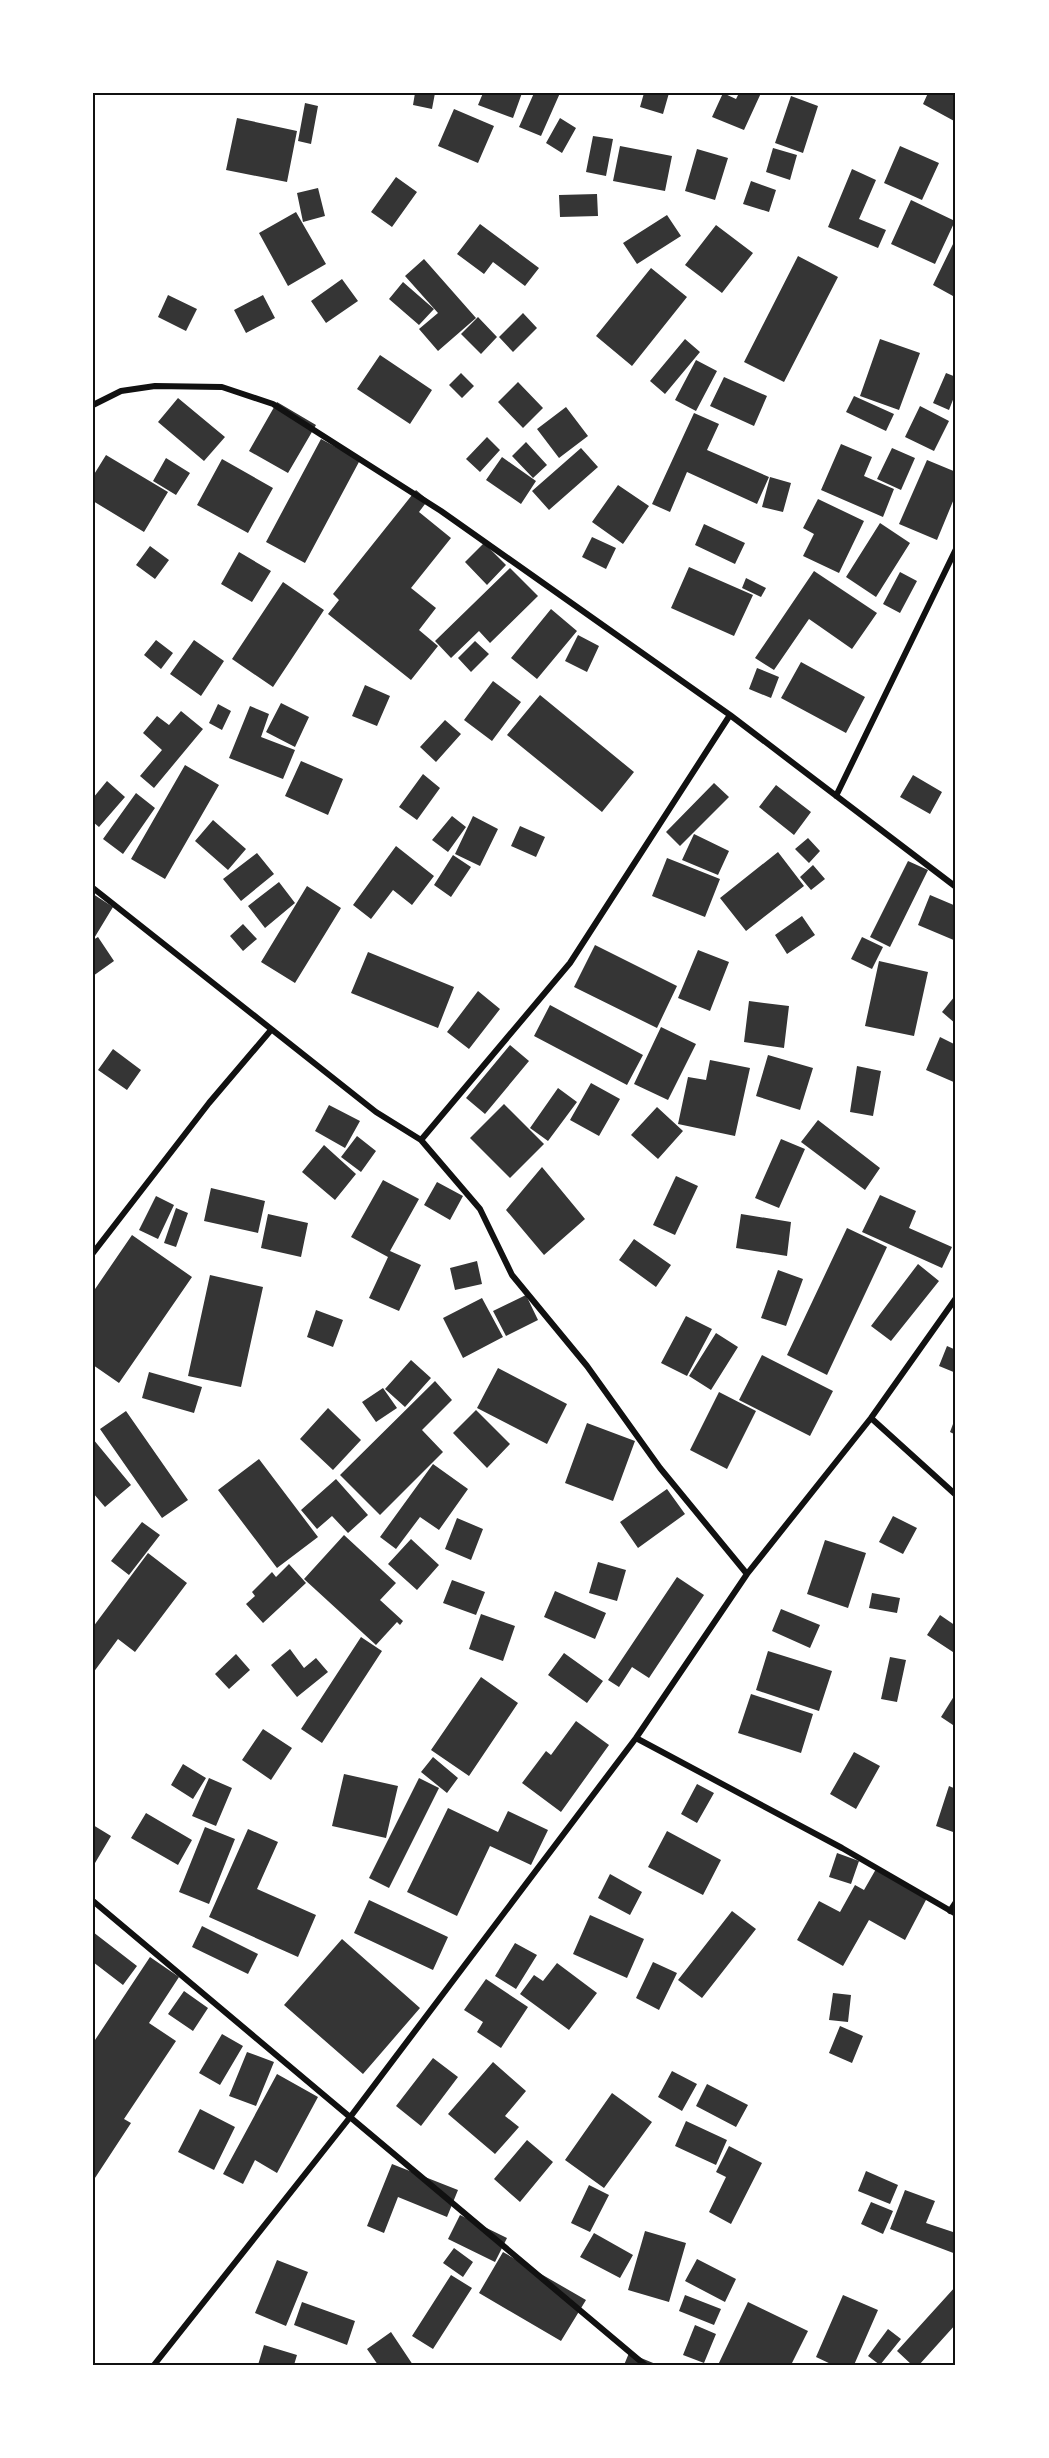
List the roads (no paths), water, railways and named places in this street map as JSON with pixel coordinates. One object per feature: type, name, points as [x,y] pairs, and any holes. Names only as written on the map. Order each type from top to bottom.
[{"type":"street","points":[[93,405],[121,391],[154,386],[222,387],[273,404],[441,511],[730,715],[956,887]]},
{"type":"street","points":[[836,796],[956,549]]},
{"type":"street","points":[[421,1140],[570,963],[730,715]]},
{"type":"street","points":[[93,888],[376,1112],[421,1140],[480,1209],[512,1275],[587,1366],[660,1468],[747,1574]]},
{"type":"street","points":[[93,1253],[209,1103],[271,1030]]},
{"type":"street","points":[[154,2365],[351,2116],[636,1738],[747,1574],[871,1418],[956,1298]]},
{"type":"street","points":[[871,1418],[956,1494]]},
{"type":"street","points":[[636,1738],[842,1848],[953,1912],[956,1902]]},
{"type":"street","points":[[93,1901],[645,2365]]}]
